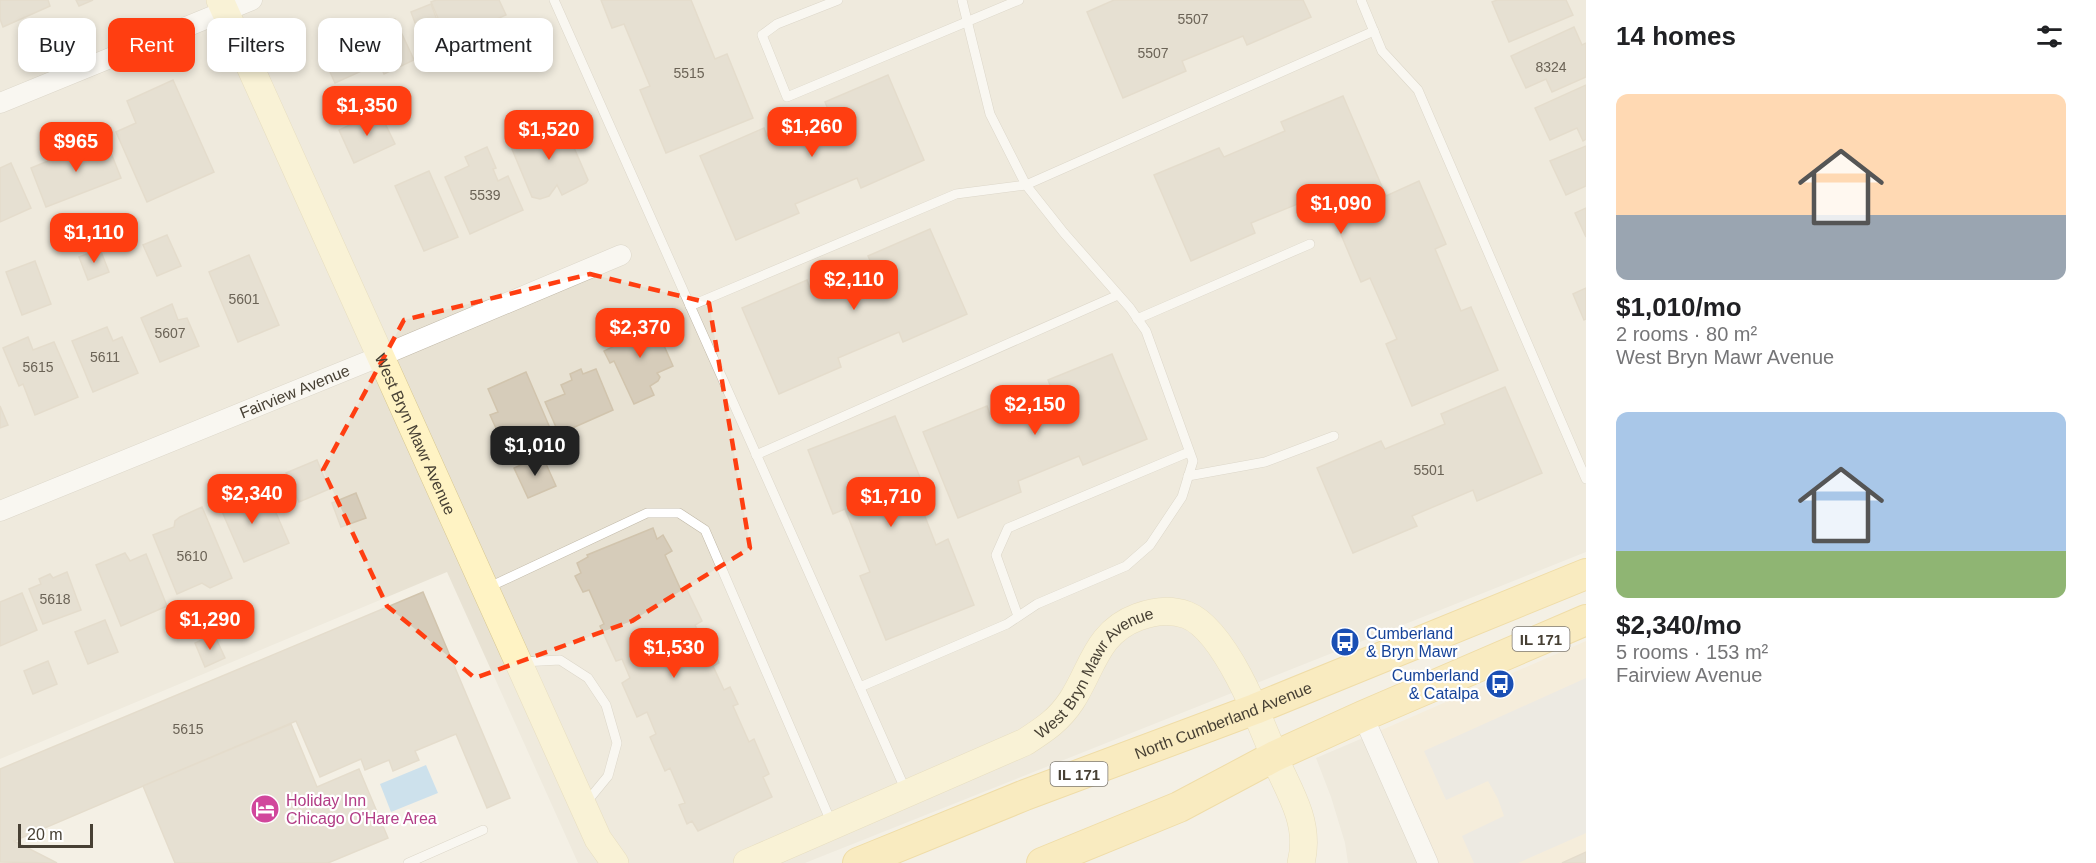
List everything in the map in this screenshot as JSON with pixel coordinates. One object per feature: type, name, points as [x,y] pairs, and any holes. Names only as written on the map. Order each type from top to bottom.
[{"type":"main road","name":"North Cumberland Avenue","points":[[858,863],[1036,791],[1255,709],[1586,573]]},
{"type":"main road","name":"IL 171","points":[[1042,863],[1179,807],[1275,756],[1586,620]]},
{"type":"street","points":[[0,103],[222,6],[252,0]]},
{"type":"street","name":"West Bryn Mawr Avenue","points":[[222,6],[598,839],[615,863]]},
{"type":"street","name":"Fairview Avenue","points":[[0,512],[621,255]]},
{"type":"street","name":"West Bryn Mawr Avenue","points":[[747,863],[1025,742],[1054,724],[1072,699],[1098,649],[1115,629],[1137,617],[1164,610],[1187,615],[1211,633],[1255,709],[1299,815],[1305,848],[1301,863]]},
{"type":"street","points":[[1363,716],[1428,863]]},
{"type":"lane","points":[[554,0],[907,793]]},
{"type":"lane","points":[[838,0],[777,24],[762,35],[787,97],[1018,0]]},
{"type":"lane","points":[[860,687],[1007,624],[1037,604],[1126,566],[1150,545],[1182,497],[1193,461],[1146,331],[1026,185],[990,114],[962,0]]},
{"type":"lane","points":[[1361,0],[1382,51],[1418,90],[1586,479]]},
{"type":"lane","points":[[690,306],[956,194],[1026,185],[1374,31]]},
{"type":"lane","points":[[1137,318],[1310,244]]},
{"type":"lane","points":[[756,455],[1118,295]]},
{"type":"lane","points":[[1188,476],[1265,462],[1334,436]]},
{"type":"lane","points":[[1018,616],[996,555],[1008,528],[1189,452]]},
{"type":"lane","points":[[486,589],[647,513],[679,513],[705,530],[833,826]]},
{"type":"lane","points":[[518,662],[560,660],[588,678],[606,705],[617,743],[608,776],[583,806]]},
{"type":"lane","points":[[408,863],[483,830]]},
{"type":"highlighted area","points":[[590,274],[709,303],[750,548],[632,621],[475,678],[387,606],[323,470],[404,320]]},
{"type":"shaded area","points":[[0,0],[1586,0],[1586,552],[805,863],[578,863],[447,572],[0,759]]},
{"type":"shaded area","points":[[1586,641],[1586,863],[1436,863],[1377,732]]},
{"type":"shaded area","points":[[1586,678],[1586,833],[1518,863],[1474,863],[1462,836],[1504,816],[1498,799],[1488,781],[1446,800],[1424,751]]},
{"type":"shaded area","points":[[1377,732],[1436,863],[1348,863],[1345,843],[1331,797],[1316,758]]},
{"type":"water","points":[[426,765],[438,793],[391,812],[380,784]]},
{"type":"building","points":[[0,0],[48,0],[50,6],[23,18],[18,18],[18,20],[3,27],[0,19]]},
{"type":"building","points":[[76,0],[93,0],[79,6]]},
{"type":"building","points":[[436,0],[499,0],[506,15],[499,18],[438,18],[431,2]]},
{"type":"building","points":[[601,0],[691,0],[715,59],[727,54],[753,118],[666,153],[640,90],[650,86],[624,24],[612,28]]},
{"type":"building","points":[[1114,0],[1303,0],[1311,17],[1247,45],[1243,36],[1182,61],[1186,71],[1123,98],[1087,12]]},
{"type":"building","points":[[1497,0],[1566,0],[1573,15],[1509,42],[1492,2]]},
{"type":"building","points":[[431,4],[436,18],[414,18],[414,20],[411,12]]},
{"type":"building","points":[[1574,27],[1582,45],[1586,43],[1586,77],[1552,92],[1546,79],[1526,88],[1511,56]]},
{"type":"building","points":[[402,34],[414,60],[402,66]]},
{"type":"building","points":[[330,72],[359,72],[335,83]]},
{"type":"building","points":[[888,75],[924,160],[861,188],[857,178],[795,204],[799,213],[736,240],[700,156],[764,128],[768,139],[829,112],[825,102]]},
{"type":"building","points":[[173,80],[214,172],[147,202],[116,132],[136,123],[127,101]]},
{"type":"building","points":[[1586,85],[1586,139],[1583,141],[1577,128],[1550,140],[1535,108]]},
{"type":"building","points":[[1343,96],[1386,196],[1419,181],[1446,244],[1435,249],[1461,311],[1471,307],[1498,370],[1412,406],[1386,344],[1397,339],[1370,278],[1361,282],[1334,218],[1373,202],[1368,188],[1317,209],[1312,198],[1251,223],[1255,233],[1191,261],[1154,175],[1219,148],[1224,157],[1285,131],[1281,122]]},
{"type":"building","points":[[379,111],[395,144],[354,163],[339,130]]},
{"type":"building","points":[[562,120],[588,180],[562,195],[557,185],[549,196],[540,199],[532,197],[509,142]]},
{"type":"building","points":[[105,138],[121,178],[46,207],[31,168]]},
{"type":"building","points":[[1586,146],[1586,186],[1566,195],[1550,161]]},
{"type":"building","points":[[487,147],[496,168],[493,169],[498,181],[508,176],[523,210],[470,234],[445,177],[469,166],[465,157]]},
{"type":"building","points":[[11,163],[31,208],[0,222],[0,168]]},
{"type":"building","points":[[429,171],[458,237],[424,251],[395,186]]},
{"type":"building","points":[[1586,208],[1586,237],[1575,213]]},
{"type":"building","points":[[930,229],[967,314],[903,342],[899,332],[838,358],[841,367],[779,394],[742,308],[807,280],[811,291],[872,265],[868,256]]},
{"type":"building","points":[[167,235],[181,266],[157,276],[143,245]]},
{"type":"building","points":[[100,249],[109,272],[88,280],[79,257]]},
{"type":"building","points":[[249,255],[279,325],[238,342],[209,272]]},
{"type":"building","points":[[35,261],[51,304],[22,315],[6,272]]},
{"type":"building","points":[[1586,288],[1586,319],[1584,320],[1573,294]]},
{"type":"building","points":[[172,304],[178,320],[187,318],[199,346],[160,362],[141,318]]},
{"type":"building","points":[[651,316],[673,366],[657,373],[660,377],[658,381],[650,386],[654,395],[634,404],[614,361],[610,363],[604,351],[629,339],[625,329]]},
{"type":"building","points":[[107,327],[113,341],[122,337],[138,373],[93,392],[72,341]]},
{"type":"building","points":[[28,337],[33,350],[54,342],[78,397],[35,415],[23,384],[19,386],[3,348]]},
{"type":"building","points":[[1112,354],[1147,439],[1083,465],[1079,456],[1018,481],[1021,492],[958,518],[923,432],[987,406],[990,415],[1052,390],[1048,380]]},
{"type":"building","points":[[581,369],[583,374],[596,369],[613,410],[559,434],[545,402],[565,394],[561,385],[572,380],[570,374]]},
{"type":"building","points":[[526,372],[553,435],[548,437],[552,446],[535,453],[532,447],[509,457],[490,415],[498,412],[488,389]]},
{"type":"building","points":[[1505,387],[1542,473],[1477,501],[1473,490],[1412,516],[1417,526],[1353,553],[1317,468],[1381,441],[1385,449],[1445,424],[1441,414]]},
{"type":"building","points":[[0,406],[8,425],[0,428]]},
{"type":"building","points":[[895,416],[921,480],[912,483],[936,545],[948,539],[974,605],[886,640],[860,576],[870,572],[845,509],[833,514],[808,450]]},
{"type":"building","points":[[542,455],[556,486],[528,498],[514,468]]},
{"type":"building","points":[[317,460],[329,489],[299,502],[286,473]]},
{"type":"building","points":[[247,488],[254,506],[270,499],[289,543],[244,562],[217,500]]},
{"type":"building","points":[[356,493],[366,518],[341,527],[332,503]]},
{"type":"building","points":[[202,507],[232,578],[210,588],[202,583],[177,594],[153,535],[174,527],[175,521],[180,517]]},
{"type":"building","points":[[653,528],[657,539],[663,535],[672,551],[665,555],[681,590],[686,588],[702,621],[695,625],[707,648],[712,645],[719,663],[713,666],[724,690],[730,687],[738,704],[733,706],[749,742],[754,739],[769,774],[763,777],[772,797],[698,831],[692,821],[687,824],[679,805],[685,803],[670,768],[665,771],[650,737],[656,734],[647,712],[637,717],[622,683],[630,678],[622,659],[616,661],[600,626],[604,624],[589,590],[583,592],[575,576],[581,573],[577,563],[588,557],[587,555]]},
{"type":"building","points":[[125,553],[130,561],[146,554],[167,606],[121,626],[96,565]]},
{"type":"building","points":[[67,572],[81,610],[43,624],[29,589],[41,584],[39,579],[50,574],[53,578]]},
{"type":"building","points":[[423,592],[510,798],[487,808],[456,734],[415,751],[419,760],[393,771],[389,760],[365,770],[361,759],[320,777],[296,721],[14,841],[57,863],[0,862],[0,769]]},
{"type":"building","points":[[22,593],[37,630],[0,646],[0,602]]},
{"type":"building","points":[[105,620],[118,652],[88,664],[75,632]]},
{"type":"building","points":[[214,634],[225,658],[205,667],[195,643]]},
{"type":"building","points":[[48,661],[57,684],[33,694],[24,671]]},
{"type":"building","name":"Holiday Inn Chicago O'Hare Area","points":[[291,724],[317,787],[359,769],[388,838],[328,863],[175,863],[143,786]]},
{"type":"building","points":[[1586,852],[1586,863],[1562,863]]},
{"type":"place","name":"Cumberland & Bryn Mawr","points":[[1345,642]]},
{"type":"place","name":"Cumberland & Catalpa","points":[[1500,684]]},
{"type":"place","name":"Holiday Inn Chicago O'Hare Area","points":[[265,809]]}]
